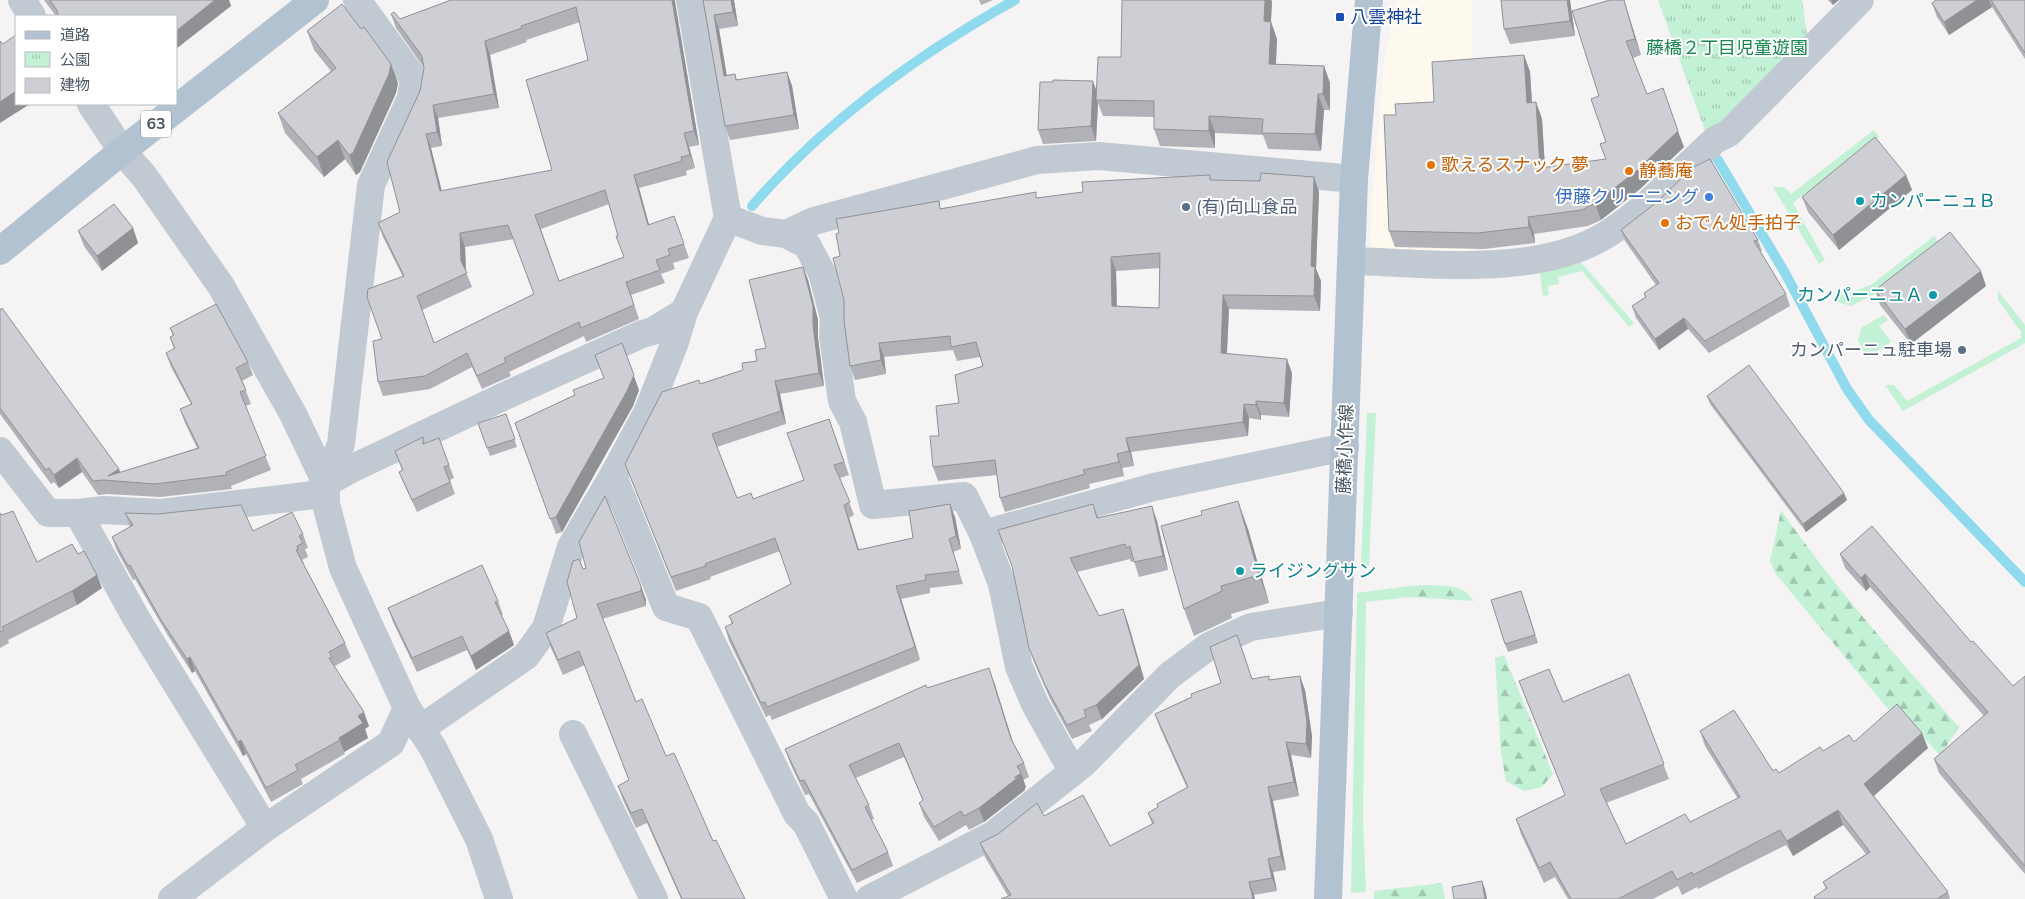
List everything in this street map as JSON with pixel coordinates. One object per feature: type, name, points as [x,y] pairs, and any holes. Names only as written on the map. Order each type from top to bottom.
[{"type":"main road","name":"63","points":[[0,251],[122,151],[315,0]]},
{"type":"main road","name":"藤橋小作線","points":[[1328,899],[1354,179],[1369,0]]},
{"type":"street","points":[[22,0],[31,15]]},
{"type":"street","points":[[357,0],[414,78],[410,98],[371,185],[341,444],[326,483],[326,504],[343,568],[413,719],[433,748],[479,839],[499,899]]},
{"type":"street","points":[[172,899],[265,828],[392,743],[413,719],[526,656],[546,628],[571,547],[614,476],[647,413],[676,342],[684,312],[728,218],[690,0]]},
{"type":"street","points":[[1352,261],[1484,265],[1545,258],[1582,248],[1628,220],[1715,140],[1729,133],[1860,0]]},
{"type":"street","points":[[92,105],[122,151],[144,176],[221,286],[293,414],[326,483]]},
{"type":"street","points":[[786,234],[814,221],[1037,160],[1099,156],[1354,179]]},
{"type":"street","points":[[728,218],[762,231],[786,234],[806,246],[822,273],[834,318],[833,336],[842,401],[853,422],[873,505],[964,496],[983,534],[1002,584],[1019,667],[1036,706],[1073,772]]},
{"type":"street","points":[[0,451],[48,513],[78,513],[104,510],[161,513],[314,495],[326,483],[509,394],[642,334],[653,331],[684,312]]},
{"type":"street","points":[[983,534],[1154,487],[1345,448]]},
{"type":"street","points":[[614,476],[666,607],[699,617],[797,814],[806,823],[844,899]]},
{"type":"street","points":[[78,513],[136,618],[265,828]]},
{"type":"street","points":[[869,899],[993,835],[1084,763],[1170,675],[1209,646],[1251,627],[1339,613]]},
{"type":"street","points":[[573,734],[654,899]]},
{"type":"shaded area","points":[[1396,0],[1472,0],[1475,257],[1370,254],[1372,198],[1384,61]]},
{"type":"green space","name":"藤橋２丁目児童遊園","points":[[1658,0],[1802,0],[1807,34],[1707,136]]},
{"type":"green space","points":[[1874,130],[1879,137],[1793,203],[1825,260],[1819,264],[1773,187],[1784,187],[1791,194]]},
{"type":"green space","points":[[1934,236],[1940,244],[1875,294],[1851,306],[1838,302],[1834,293],[1854,291],[1871,285]]},
{"type":"green space","points":[[1578,259],[1634,323],[1629,327],[1582,271],[1558,277],[1559,284],[1548,286],[1549,295],[1543,296],[1539,267]]},
{"type":"green space","points":[[1998,291],[2025,325],[2025,343],[1903,411],[1885,385],[1894,385],[1907,401],[2021,338],[2021,332],[1998,300]]},
{"type":"green space","points":[[1884,315],[1888,320],[1879,326],[1891,342],[1867,358],[1858,340],[1862,327]]},
{"type":"green space","points":[[1367,413],[1376,413],[1369,566],[1361,566]]},
{"type":"green space","points":[[1781,510],[1844,594],[1959,727],[1940,756],[1900,709],[1893,715],[1775,573],[1770,561]]},
{"type":"green space","points":[[1428,585],[1460,589],[1470,595],[1474,601],[1409,597],[1409,586]]},
{"type":"green space","points":[[1409,586],[1409,597],[1366,602],[1363,819],[1366,892],[1351,893],[1357,593]]},
{"type":"green space","points":[[1504,655],[1553,774],[1542,787],[1524,791],[1506,781],[1501,753],[1495,658]]},
{"type":"green space","points":[[1442,883],[1445,899],[1374,899],[1374,891]]},
{"type":"building","points":[[50,0],[215,0],[178,29],[178,15],[58,15]]},
{"type":"building","points":[[451,0],[672,0],[694,131],[684,133],[690,155],[681,157],[682,161],[634,175],[648,225],[674,216],[684,244],[668,249],[670,255],[656,260],[660,270],[626,282],[634,305],[581,328],[579,322],[504,358],[506,362],[477,376],[467,353],[425,376],[378,382],[373,341],[382,339],[367,297],[368,289],[404,276],[378,223],[400,212],[387,162],[420,91],[424,68],[422,56],[391,14],[394,12],[400,19]],"holes":[[[576,7],[588,60],[526,80],[552,170],[440,191],[426,134],[437,132],[433,105],[494,94],[485,41]],[[605,190],[618,236],[616,236],[624,257],[559,281],[535,215]],[[508,225],[534,294],[434,343],[417,296],[467,273],[461,261],[460,233]]]},
{"type":"building","points":[[703,0],[731,0],[733,12],[714,15],[724,76],[735,74],[736,80],[787,72],[794,115],[725,126]]},
{"type":"building","points":[[1122,0],[1265,0],[1264,21],[1271,22],[1269,64],[1324,66],[1323,94],[1318,94],[1315,134],[1262,133],[1263,119],[1209,116],[1209,131],[1154,129],[1154,101],[1096,100],[1098,57],[1121,57]]},
{"type":"building","points":[[1501,0],[1567,0],[1570,21],[1504,29]]},
{"type":"building","points":[[1610,0],[1624,0],[1635,39],[1626,41],[1647,94],[1663,88],[1678,131],[1634,173],[1595,203],[1582,210],[1528,217],[1529,227],[1478,233],[1389,231],[1384,115],[1396,115],[1395,104],[1434,102],[1432,62],[1524,55],[1527,103],[1536,102],[1540,168],[1606,159],[1600,144],[1606,142],[1591,99],[1599,96],[1572,11]]},
{"type":"building","points":[[1936,0],[1977,0],[1944,22],[1932,3]]},
{"type":"building","points":[[1991,0],[2025,0],[2025,53]]},
{"type":"building","points":[[342,4],[361,29],[364,27],[391,64],[389,74],[353,153],[349,155],[338,140],[317,157],[278,113],[336,68],[307,31]]},
{"type":"building","points":[[15,36],[15,92],[0,102],[0,41],[3,44]]},
{"type":"building","points":[[1053,80],[1093,81],[1091,126],[1038,130],[1040,82],[1053,82]]},
{"type":"building","name":"カンパーニュＢ","points":[[1875,137],[1906,175],[1833,235],[1802,197]]},
{"type":"building","points":[[1710,159],[1758,240],[1754,241],[1786,294],[1705,341],[1684,318],[1655,339],[1632,306],[1646,297],[1644,293],[1659,283],[1621,230],[1657,202],[1692,168]]},
{"type":"building","points":[[1261,173],[1314,177],[1311,266],[1315,267],[1314,296],[1223,295],[1221,353],[1287,359],[1284,403],[1256,401],[1256,405],[1244,404],[1243,422],[1126,438],[1129,451],[1117,454],[1119,462],[1083,470],[1085,474],[1000,498],[995,460],[933,467],[930,436],[939,436],[936,406],[959,403],[955,375],[983,366],[976,342],[951,347],[950,336],[879,343],[881,360],[850,366],[844,321],[844,300],[833,258],[840,256],[836,234],[839,233],[836,219],[939,201],[940,209],[1036,192],[1036,198],[1083,192],[1082,182],[1210,175],[1210,180],[1260,181]],"holes":[[[1160,253],[1159,308],[1112,306],[1111,257]]]},
{"type":"building","points":[[114,204],[133,228],[97,256],[78,231]]},
{"type":"building","name":"カンパーニュＡ","points":[[1950,232],[1981,271],[1905,329],[1875,290]]},
{"type":"building","points":[[803,267],[813,306],[813,325],[819,373],[775,381],[781,411],[712,434],[737,498],[751,493],[753,499],[804,480],[787,433],[829,419],[844,462],[834,465],[850,502],[844,505],[858,550],[913,538],[909,511],[950,504],[956,536],[949,539],[959,571],[925,575],[926,580],[896,586],[915,647],[767,707],[765,702],[761,703],[725,627],[733,623],[729,616],[791,584],[775,538],[705,564],[706,566],[671,577],[625,464],[662,392],[699,380],[700,384],[743,370],[742,363],[757,361],[755,350],[766,348],[749,280]]},
{"type":"building","points":[[216,304],[248,362],[236,368],[246,390],[240,392],[266,456],[226,472],[227,475],[155,484],[93,481],[77,458],[54,475],[49,468],[46,470],[0,408],[0,310],[2,308],[119,469],[108,476],[199,448],[180,409],[192,404],[166,353],[175,348],[170,337],[174,335],[170,328]]},
{"type":"building","points":[[622,343],[634,375],[627,391],[556,517],[550,519],[515,423],[575,395],[573,390],[604,378],[595,355]]},
{"type":"building","points":[[1749,365],[1844,493],[1803,524],[1707,396]]},
{"type":"building","points":[[506,414],[515,439],[487,448],[478,423]]},
{"type":"building","points":[[423,437],[423,444],[439,438],[449,465],[444,467],[450,482],[412,500],[399,472],[403,470],[395,451]]},
{"type":"building","points":[[605,496],[641,586],[641,591],[597,604],[636,702],[642,699],[666,756],[674,753],[713,841],[716,840],[745,899],[682,899],[642,809],[631,813],[618,786],[629,780],[579,651],[558,660],[546,633],[577,618],[567,582],[573,561],[579,559],[583,569],[586,568],[579,542]]},
{"type":"building","points":[[1238,501],[1259,575],[1221,586],[1222,591],[1184,609],[1161,526],[1202,515],[1201,511]]},
{"type":"building","points":[[1093,504],[1097,518],[1152,506],[1163,556],[1134,562],[1130,546],[1126,548],[1125,544],[1070,558],[1099,616],[1123,609],[1139,665],[1096,705],[1084,710],[1086,717],[1067,725],[1045,685],[1029,648],[1012,566],[998,530]]},
{"type":"building","points":[[241,505],[253,531],[292,512],[303,534],[299,536],[303,543],[297,546],[298,549],[296,550],[345,643],[329,652],[332,657],[329,658],[364,712],[358,716],[363,723],[339,738],[340,740],[295,765],[298,770],[266,788],[241,740],[238,742],[190,657],[187,659],[161,620],[112,537],[133,525],[125,513],[158,514]]},
{"type":"building","points":[[13,511],[37,562],[72,544],[78,554],[84,551],[97,575],[72,591],[2,627],[4,630],[0,632],[0,513],[2,515]]},
{"type":"building","points":[[1872,526],[1971,642],[1973,641],[2013,686],[2025,676],[2025,866],[1934,759],[1988,712],[1865,574],[1861,578],[1840,554]]},
{"type":"building","points":[[482,565],[498,601],[495,602],[509,631],[471,656],[462,636],[412,658],[388,608]]},
{"type":"building","points":[[1521,591],[1535,635],[1505,644],[1491,600]]},
{"type":"building","points":[[1237,635],[1252,679],[1269,676],[1269,680],[1300,676],[1307,722],[1306,744],[1286,742],[1294,782],[1268,787],[1281,856],[1268,859],[1272,878],[1249,882],[1253,899],[1001,899],[1011,895],[980,843],[998,834],[1037,803],[1044,816],[1083,795],[1110,846],[1154,823],[1148,813],[1158,807],[1157,804],[1188,787],[1155,714],[1192,697],[1191,694],[1221,683],[1210,647]]},
{"type":"building","points":[[989,668],[1011,739],[1024,763],[1017,766],[1021,773],[1014,778],[1020,776],[979,808],[964,816],[961,811],[934,827],[919,803],[923,800],[899,743],[849,765],[869,805],[865,807],[888,852],[852,870],[804,780],[800,781],[785,749],[926,685],[927,688]]},
{"type":"building","points":[[1549,669],[1563,702],[1629,674],[1664,764],[1600,789],[1626,844],[1685,814],[1690,822],[1740,797],[1700,731],[1734,710],[1773,771],[1776,769],[1779,773],[1820,747],[1823,751],[1849,735],[1854,742],[1897,704],[1922,733],[1864,784],[1948,892],[1937,899],[1815,899],[1814,897],[1827,888],[1823,882],[1870,852],[1838,810],[1787,841],[1780,830],[1693,875],[1692,872],[1677,880],[1672,871],[1618,899],[1571,899],[1550,862],[1539,868],[1516,819],[1565,795],[1519,681]]},
{"type":"building","points":[[1482,881],[1485,899],[1454,899],[1452,887]]},
{"type":"waterway","points":[[752,206],[811,146],[874,92],[943,43],[1015,0]]},
{"type":"waterway","points":[[1718,160],[1785,273],[1847,389],[1869,420],[2025,582]]},
{"type":"place","name":"八雲神社","points":[[1340,17]]},
{"type":"place","name":"歌えるスナック 夢","points":[[1431,165]]},
{"type":"place","name":"静蕎庵","points":[[1629,171]]},
{"type":"place","name":"伊藤クリーニング","points":[[1709,197]]},
{"type":"place","name":"カンパーニュＢ","points":[[1860,201]]},
{"type":"place","name":"(有)向山食品","points":[[1186,207]]},
{"type":"place","name":"おでん処手拍子","points":[[1665,223]]},
{"type":"place","name":"カンパーニュＡ","points":[[1933,295]]},
{"type":"place","name":"カンパーニュ駐車場","points":[[1962,350]]},
{"type":"place","name":"ライジングサン","points":[[1240,571]]}]
